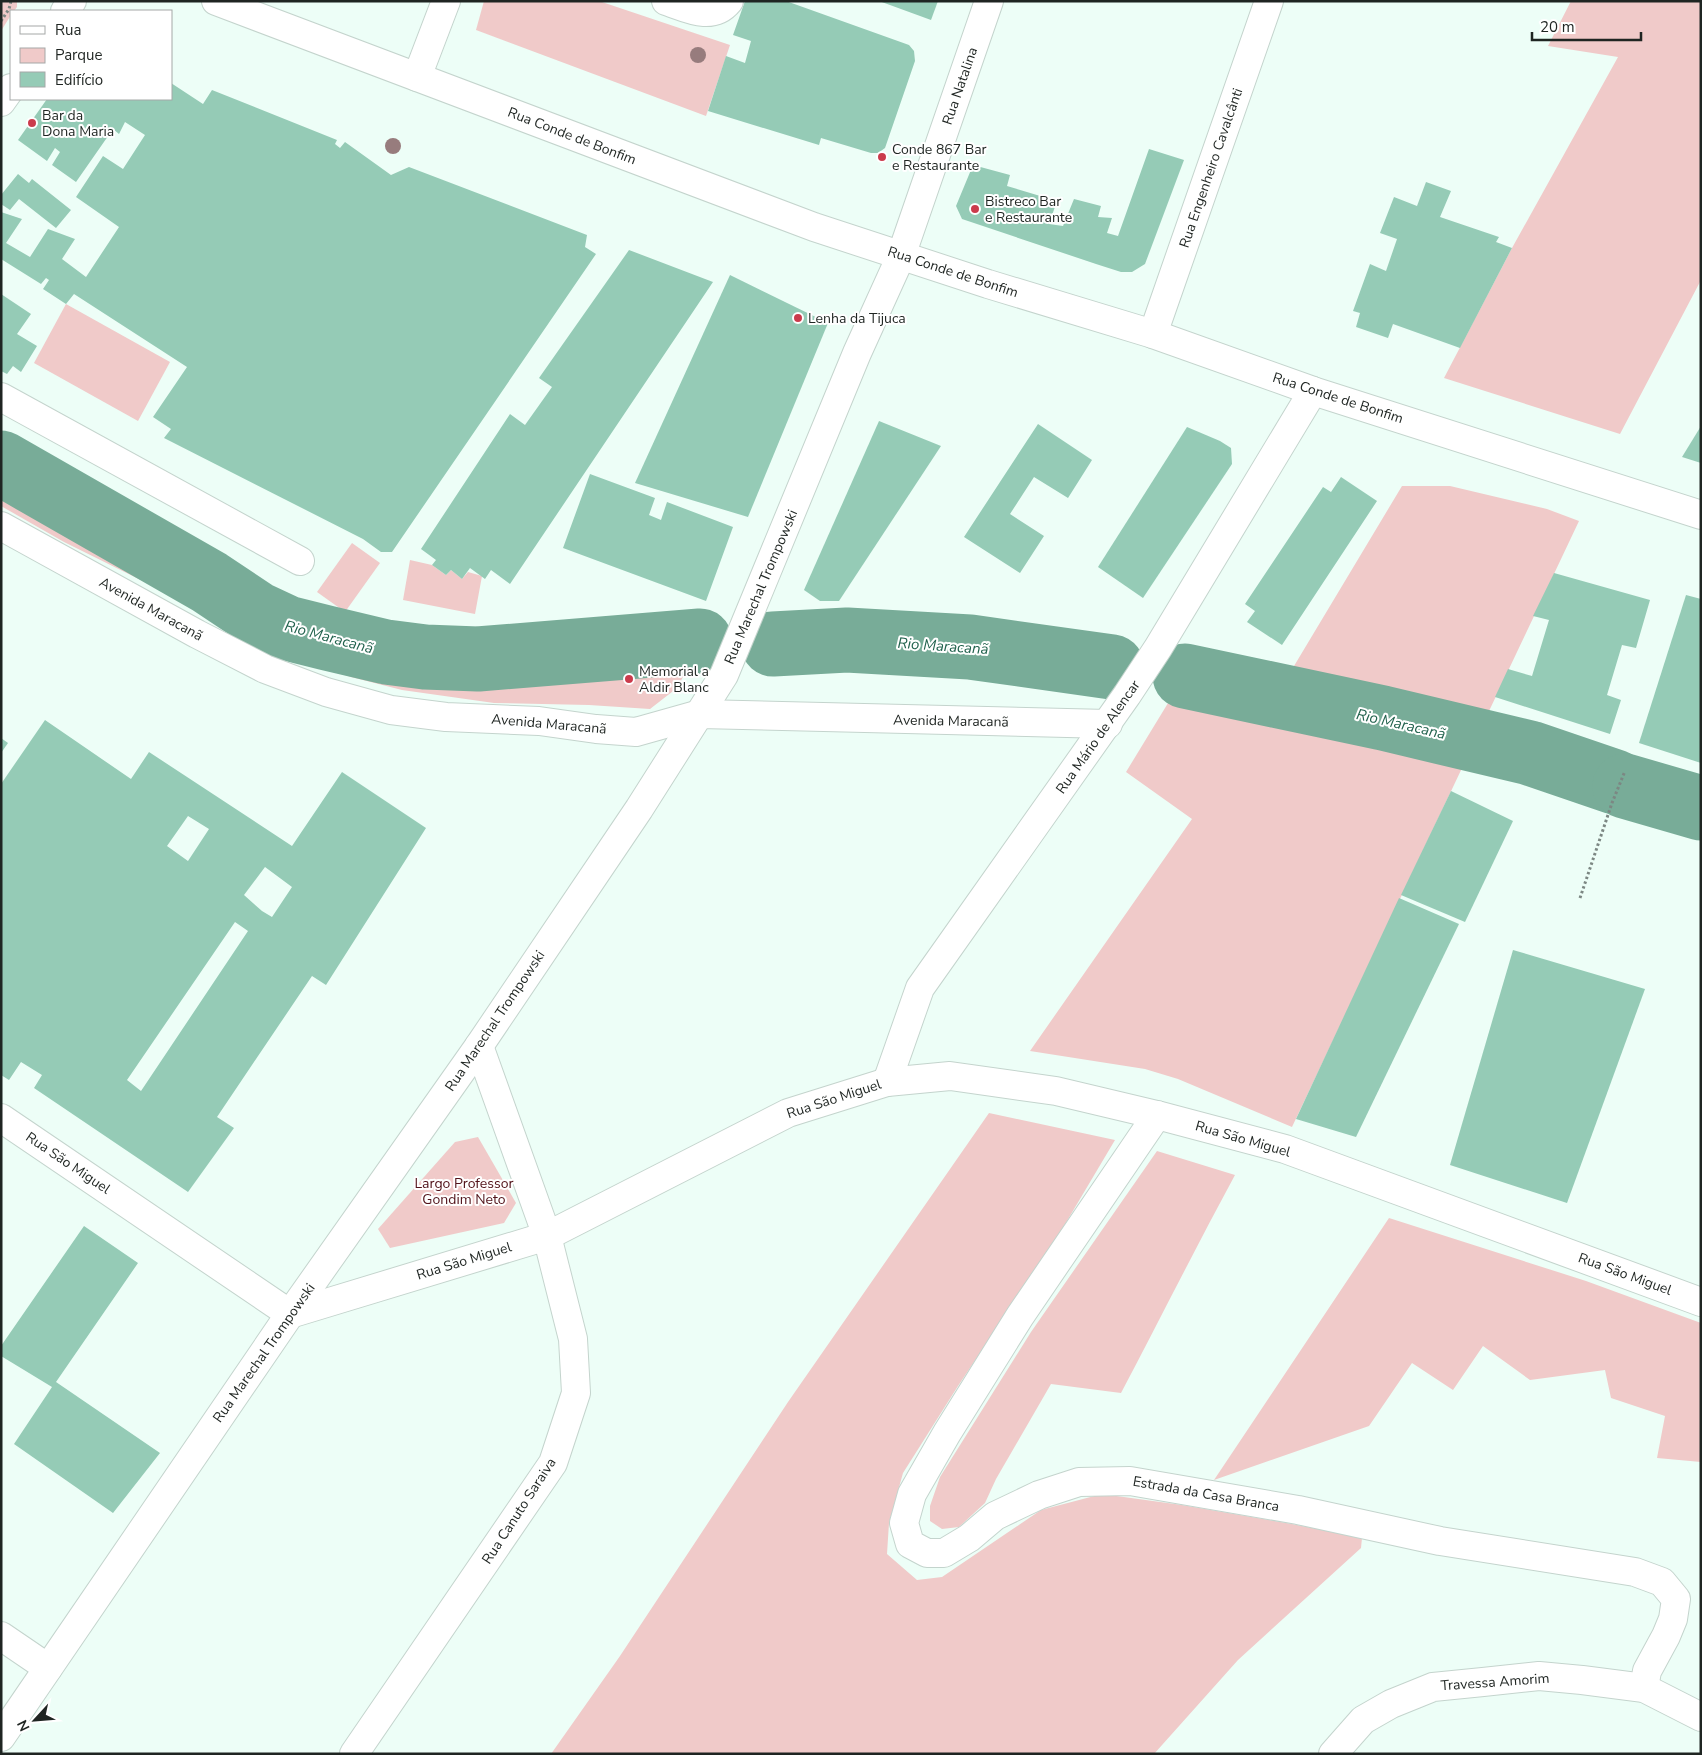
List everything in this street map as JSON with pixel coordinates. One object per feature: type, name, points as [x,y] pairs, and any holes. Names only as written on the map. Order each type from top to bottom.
[{"type":"street","name":"Rua Conde de Bonfim","points":[[216,1],[814,227],[1153,334],[1313,391],[1701,515]]},
{"type":"street","points":[[416,77],[446,1]]},
{"type":"street","points":[[666,1],[703,14],[717,11],[729,1]]},
{"type":"street","name":"Rua Natalina","points":[[902,256],[989,1]]},
{"type":"street","name":"Rua Engenheiro Cavalcânti","points":[[1153,334],[1269,1]]},
{"type":"street","points":[[1,102],[10,89]]},
{"type":"street","name":"Rua Marechal Trompowski","points":[[1,1737],[290,1314],[479,1046],[639,809],[724,675],[753,609],[857,353],[902,256]]},
{"type":"street","name":"Rua Mário de Alencar","points":[[887,1082],[920,988],[1108,724],[1158,648],[1313,391]]},
{"type":"street","points":[[1,397],[300,561]]},
{"type":"street","name":"Avenida Maracanã","points":[[1,526],[197,634],[266,669],[326,692],[392,710],[446,717],[539,721],[596,729],[636,732],[700,714],[1108,724]]},
{"type":"street","points":[[479,1046],[547,1236]]},
{"type":"street","name":"Rua São Miguel","points":[[1,1118],[290,1314],[547,1236],[788,1113],[887,1082],[950,1076],[1056,1091],[1157,1115],[1285,1149],[1701,1302]]},
{"type":"street","name":"Estrada da Casa Branca","points":[[1157,1115],[1020,1316],[916,1486],[904,1523],[910,1544],[927,1553],[944,1553],[969,1538],[995,1516],[1039,1495],[1078,1482],[1130,1481],[1298,1510],[1440,1541],[1635,1572],[1662,1582],[1676,1599],[1673,1619],[1648,1671],[1644,1688]]},
{"type":"street","name":"Rua Canuto Saraiva","points":[[354,1754],[553,1463],[576,1393],[573,1339],[547,1236]]},
{"type":"street","points":[[1,1636],[48,1668]]},
{"type":"street","name":"Travessa Amorim","points":[[1334,1754],[1363,1720],[1391,1704],[1433,1687],[1539,1676],[1644,1688],[1701,1717]]},
{"type":"path","points":[[1,21],[9,9],[11,1]]},
{"type":"path","points":[[1580,898],[1612,803],[1625,771]]},
{"type":"green space","points":[[1,1],[17,1],[17,7],[15,10],[10,10],[10,17],[1,31]]},
{"type":"green space","points":[[484,1],[599,1],[730,45],[706,116],[476,30]]},
{"type":"green space","points":[[1571,1],[1701,1],[1701,280],[1620,434],[1444,378],[1512,248],[1618,57],[1548,46]]},
{"type":"green space","points":[[66,304],[170,362],[138,421],[34,363]]},
{"type":"green space","points":[[1402,486],[1450,486],[1547,509],[1579,521],[1292,1127],[1178,1079],[1145,1069],[1030,1051],[1192,819],[1126,772],[1190,667],[1285,681]]},
{"type":"green space","points":[[1,492],[45,518],[70,538],[176,584],[253,631],[271,639],[375,670],[420,678],[480,681],[691,662],[677,688],[650,709],[589,705],[494,703],[402,690],[351,677],[282,654],[250,640],[167,593],[64,542],[1,506]]},
{"type":"green space","points":[[352,543],[380,563],[345,612],[317,592]]},
{"type":"green space","points":[[410,560],[432,565],[446,575],[451,570],[462,579],[468,572],[482,576],[475,614],[403,600]]},
{"type":"green space","points":[[989,1113],[1115,1140],[1061,1231],[958,1386],[903,1473],[889,1523],[887,1554],[917,1580],[942,1577],[1041,1510],[1102,1494],[1182,1505],[1362,1538],[1361,1548],[1238,1660],[1154,1754],[551,1754],[620,1656],[788,1402]]},
{"type":"green space","name":"Largo Professor Gondim Neto","points":[[478,1137],[516,1203],[504,1223],[390,1248],[378,1229],[455,1142]]},
{"type":"green space","points":[[1157,1151],[1235,1175],[1121,1393],[1051,1384],[996,1479],[985,1503],[959,1527],[942,1529],[930,1521],[930,1506],[940,1477],[1031,1332]]},
{"type":"green space","points":[[1389,1218],[1586,1281],[1701,1323],[1701,1462],[1657,1458],[1665,1416],[1611,1398],[1605,1370],[1530,1380],[1483,1346],[1453,1390],[1412,1363],[1369,1426],[1214,1480]]},
{"type":"building","points":[[745,1],[786,1],[909,45],[914,51],[915,61],[885,148],[878,153],[871,153],[821,138],[819,145],[708,111],[726,56],[745,63],[751,41],[733,35]]},
{"type":"building","points":[[879,1],[938,1],[931,20]]},
{"type":"building","points":[[172,84],[203,104],[212,90],[337,140],[335,144],[340,148],[345,142],[391,175],[409,167],[587,235],[585,247],[596,254],[392,552],[381,552],[363,539],[164,438],[171,429],[153,417],[187,367],[74,294],[66,304],[43,289],[49,280],[46,278],[41,284],[1,259],[1,212],[22,219],[6,243],[30,257],[48,229],[75,239],[62,259],[86,277],[119,227],[76,197],[103,156],[123,169],[145,135],[125,122],[119,134],[113,129],[76,182],[52,165],[60,152],[55,148],[47,161],[18,140],[46,100],[172,100]]},
{"type":"building","points":[[1149,149],[1184,160],[1145,264],[1132,272],[1121,272],[962,219],[956,206],[973,165],[1010,175],[1007,186],[1057,201],[1049,224],[1063,226],[1074,199],[1101,206],[1098,217],[1112,218],[1107,233],[1118,236]]},
{"type":"building","points":[[18,174],[29,183],[32,179],[71,210],[56,228],[19,199],[10,210],[1,204],[1,195]]},
{"type":"building","points":[[1426,182],[1451,191],[1440,217],[1499,237],[1496,242],[1512,248],[1460,348],[1393,324],[1388,338],[1356,327],[1360,313],[1353,311],[1370,264],[1386,271],[1397,239],[1380,233],[1394,197],[1417,206]]},
{"type":"building","points":[[629,250],[713,282],[510,584],[491,570],[485,579],[470,568],[462,579],[451,570],[446,575],[432,565],[436,560],[421,549],[510,414],[525,425],[552,387],[539,378]]},
{"type":"building","points":[[730,275],[828,323],[748,517],[635,483]]},
{"type":"building","points":[[1,294],[31,314],[17,334],[37,346],[21,372],[13,366],[7,374],[1,371]]},
{"type":"building","points":[[879,421],[941,446],[839,601],[820,601],[804,590]]},
{"type":"building","points":[[1038,424],[1092,460],[1068,498],[1034,477],[1010,514],[1044,536],[1020,573],[964,537]]},
{"type":"building","points":[[1701,426],[1701,463],[1682,457]]},
{"type":"building","points":[[1187,427],[1220,441],[1231,448],[1232,464],[1143,598],[1098,567]]},
{"type":"building","points":[[590,474],[655,498],[649,515],[661,520],[667,502],[733,527],[706,601],[563,548]]},
{"type":"building","points":[[1341,477],[1377,501],[1282,645],[1247,622],[1255,611],[1245,604],[1323,487],[1331,492]]},
{"type":"building","points":[[1554,573],[1650,600],[1636,648],[1622,645],[1607,695],[1621,700],[1610,734],[1495,697],[1508,669],[1532,676],[1549,620],[1533,616]]},
{"type":"building","points":[[1686,595],[1701,599],[1701,763],[1639,743]]},
{"type":"building","points":[[45,720],[131,779],[149,752],[292,846],[342,772],[426,828],[326,985],[312,976],[217,1117],[234,1128],[188,1192],[34,1088],[42,1075],[21,1062],[9,1080],[1,1075],[1,784]],"holes":[[[188,816],[209,829],[188,861],[167,846]],[[265,867],[292,887],[272,917],[244,895]],[[235,922],[248,931],[141,1091],[127,1080]]]},
{"type":"building","points":[[1,738],[8,743],[1,753]]},
{"type":"building","points":[[1451,791],[1513,821],[1465,922],[1401,895]]},
{"type":"building","points":[[1399,898],[1459,924],[1356,1137],[1296,1119]]},
{"type":"building","points":[[1513,950],[1645,989],[1567,1203],[1450,1165]]},
{"type":"building","points":[[84,1226],[138,1263],[56,1382],[160,1453],[113,1513],[14,1444],[52,1387],[1,1356],[1,1346]]},
{"type":"waterway","name":"Rio Maracanã","points":[[1,463],[209,582],[257,614],[287,628],[386,652],[425,657],[478,659],[700,641]]},
{"type":"waterway","name":"Rio Maracanã","points":[[773,644],[847,640],[970,647],[1112,667]]},
{"type":"waterway","name":"Rio Maracanã","points":[[1185,676],[1383,718],[1530,753],[1615,782]]},
{"type":"waterway","name":"Rio Maracanã","points":[[1625,786],[1701,808]]},
{"type":"place","name":"Bar da Dona Maria","points":[[32,123]]},
{"type":"place","name":"Conde 867 Bar e Restaurante","points":[[882,157]]},
{"type":"place","name":"Bistreco Bar e Restaurante","points":[[975,209]]},
{"type":"place","name":"Lenha da Tijuca","points":[[798,318]]},
{"type":"place","name":"Memorial a Aldir Blanc","points":[[629,679]]}]
